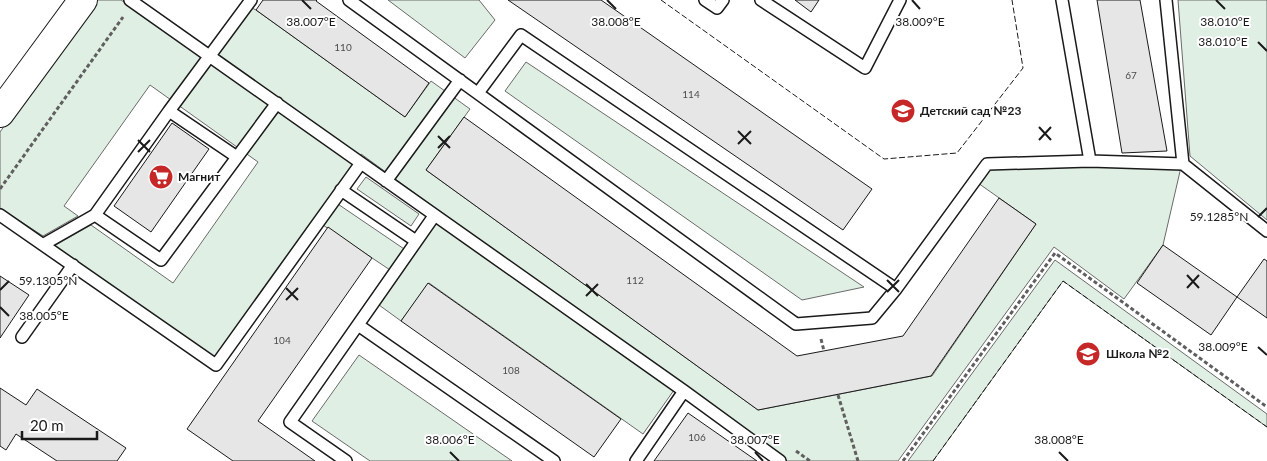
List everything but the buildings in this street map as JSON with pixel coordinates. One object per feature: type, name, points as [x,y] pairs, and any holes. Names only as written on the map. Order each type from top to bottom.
[{"type":"main road","points":[[0,113],[83,0]]},
{"type":"lane","points":[[44,244],[95,215],[251,0]]},
{"type":"lane","points":[[349,0],[796,324],[872,318],[896,289],[987,164],[1090,161],[1183,164],[1267,231]]},
{"type":"lane","points":[[705,0],[717,8],[723,0]]},
{"type":"lane","points":[[761,0],[865,68],[900,0]]},
{"type":"lane","points":[[1062,0],[1090,161]]},
{"type":"lane","points":[[1166,0],[1183,164]]},
{"type":"lane","points":[[132,1],[684,391],[780,461]]},
{"type":"lane","points":[[478,93],[521,35],[896,289]]},
{"type":"lane","points":[[386,181],[460,80]]},
{"type":"lane","points":[[95,215],[161,260],[277,103]]},
{"type":"lane","points":[[169,111],[236,157]]},
{"type":"lane","points":[[0,214],[216,365],[361,163]]},
{"type":"lane","points":[[341,190],[416,241]]},
{"type":"lane","points":[[346,461],[290,422],[434,216]]},
{"type":"lane","points":[[22,338],[73,265]]},
{"type":"lane","points":[[358,325],[554,461]]},
{"type":"lane","points":[[636,461],[684,391]]},
{"type":"path","points":[[0,189],[132,1]]},
{"type":"path","points":[[903,461],[1055,253],[1267,408]]},
{"type":"path","points":[[838,394],[858,461]]},
{"type":"green space","points":[[93,0],[121,0],[211,61],[250,7],[405,117],[431,81],[470,109],[426,170],[758,410],[932,376],[1036,224],[978,183],[989,167],[1090,164],[1181,167],[1163,245],[1124,299],[1054,247],[898,461],[787,461],[679,383],[643,434],[429,283],[401,321],[379,305],[399,276],[314,219],[215,359],[54,246],[91,225],[173,283],[258,162],[150,85],[64,206],[78,216],[43,236],[0,208],[0,132]],"holes":[[[361,154],[442,213],[413,255],[329,198]]]},
{"type":"green space","points":[[388,0],[479,0],[495,20],[465,58]]},
{"type":"green space","points":[[1178,0],[1267,0],[1267,220],[1190,156]]},
{"type":"green space","points":[[526,62],[864,287],[802,300],[505,91]]},
{"type":"green space","points":[[366,177],[419,214],[411,226],[357,189]]},
{"type":"green space","points":[[1055,260],[1267,414],[1267,427],[1063,281],[933,461],[908,461]]},
{"type":"green space","points":[[359,355],[512,461],[370,461],[312,421]]},
{"type":"fence","points":[[661,0],[884,159],[957,153],[1023,68],[1012,0]]},
{"type":"fence","points":[[933,461],[1063,281],[1267,427]]},
{"type":"place","name":"Детский сад №23","points":[[903,111]]},
{"type":"place","name":"Магнит","points":[[161,177]]},
{"type":"place","name":"Школа №2","points":[[1088,354]]}]
